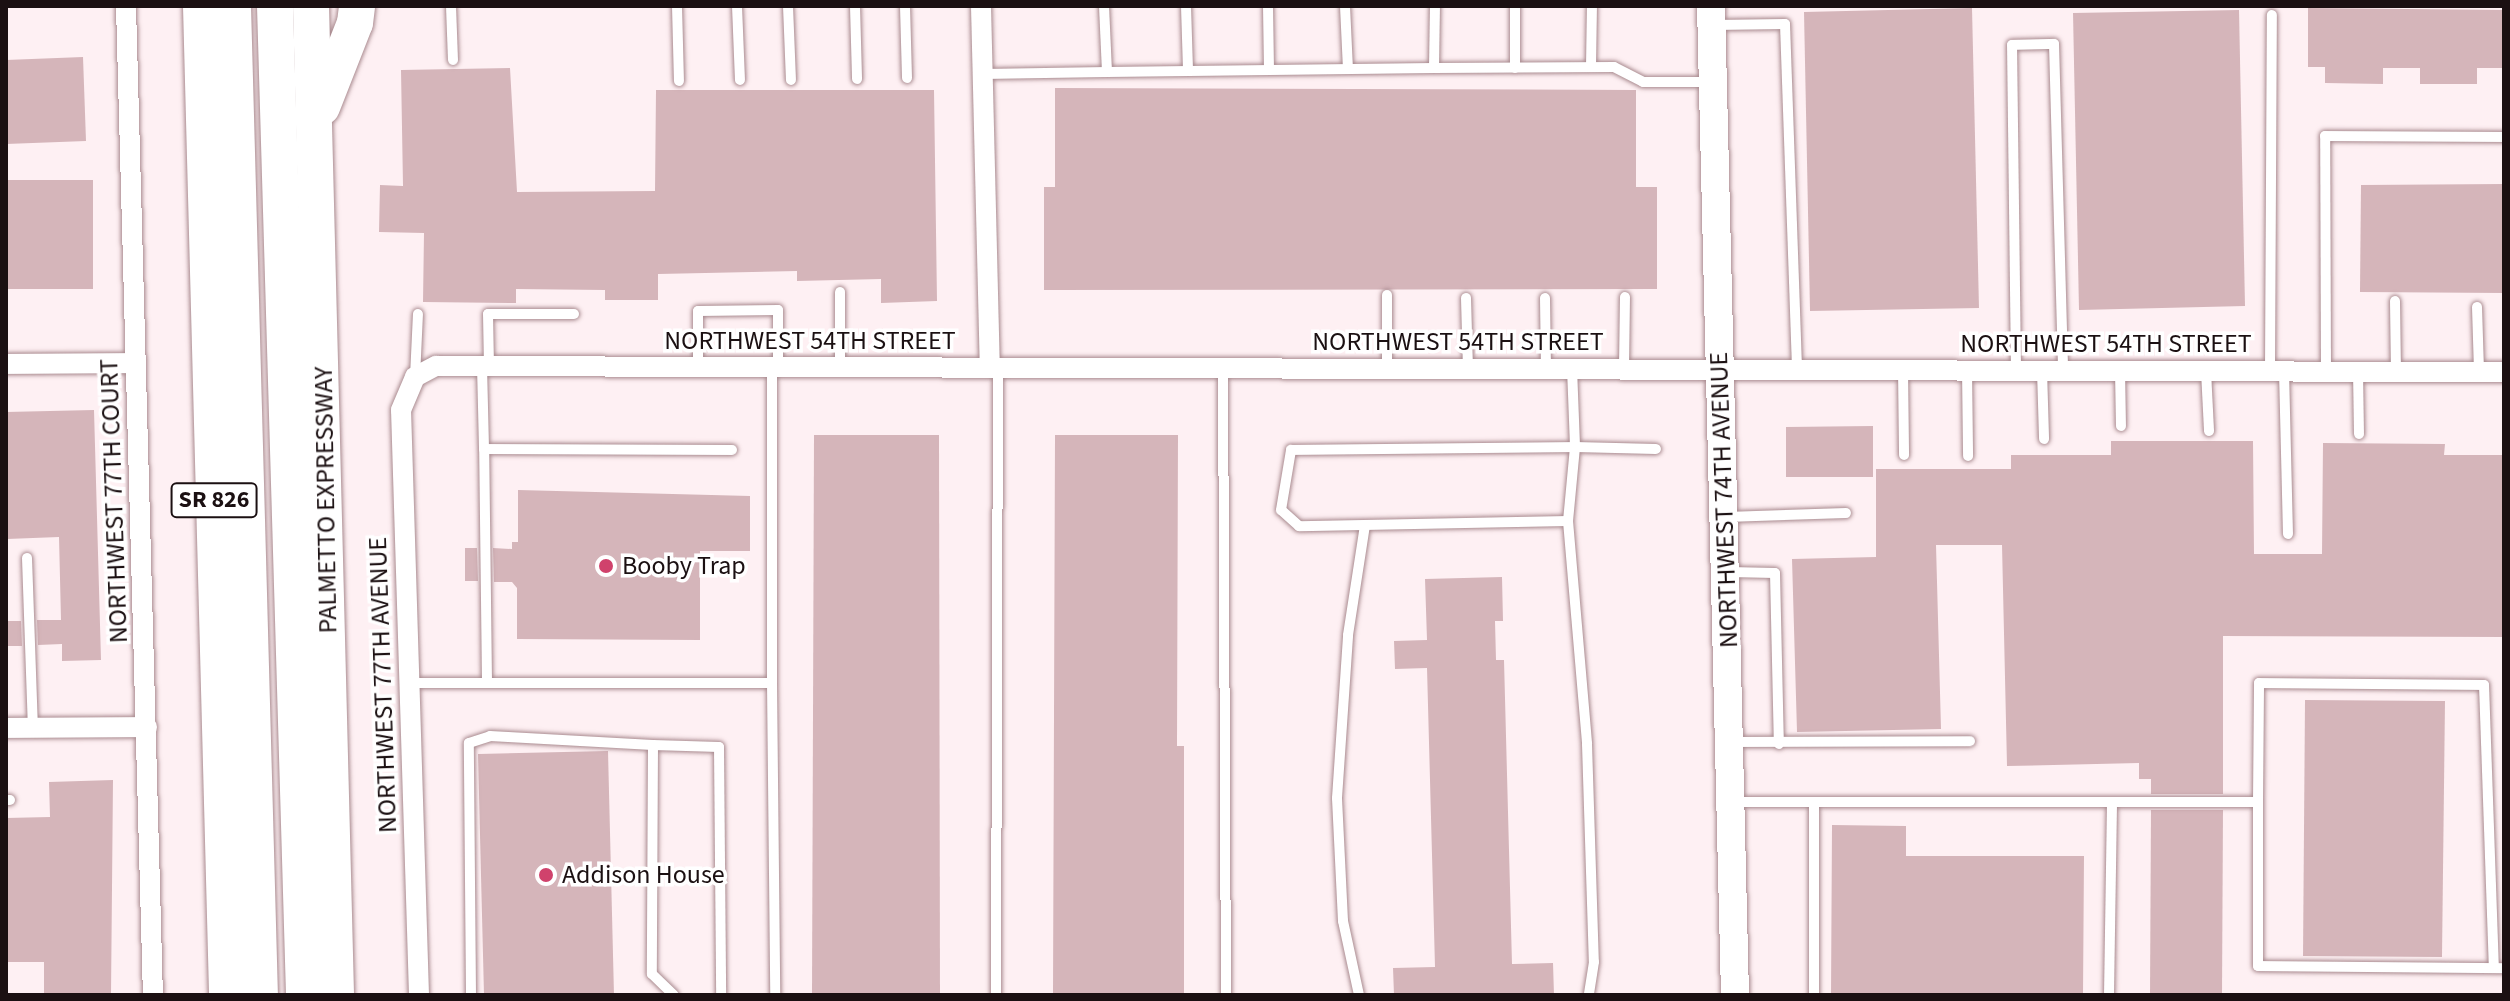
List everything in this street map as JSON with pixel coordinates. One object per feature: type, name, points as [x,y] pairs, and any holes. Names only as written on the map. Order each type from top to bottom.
[{"type":"highway","name":"SR 826","points":[[201,6],[227,995]]},
{"type":"highway","points":[[233,6],[260,995]]},
{"type":"highway","points":[[275,6],[304,995]]},
{"type":"highway","name":"PALMETTO EXPRESSWAY","points":[[311,6],[317,119],[336,995]]},
{"type":"highway","points":[[317,119],[355,23],[357,6]]},
{"type":"street","name":"NORTHWEST 77TH COURT","points":[[126,6],[153,995]]},
{"type":"street","points":[[981,6],[994,367]]},
{"type":"street","name":"NORTHWEST 74TH AVENUE","points":[[1711,15],[1735,995]]},
{"type":"street","points":[[6,364],[135,363]]},
{"type":"street","name":"NORTHWEST 54TH STREET","points":[[415,377],[436,366],[1720,367],[2504,372]]},
{"type":"street","name":"NORTHWEST 77TH AVENUE","points":[[415,377],[401,410],[419,995]]},
{"type":"street","points":[[6,728],[147,727]]},
{"type":"lane","points":[[451,6],[453,60]]},
{"type":"lane","points":[[677,6],[679,81]]},
{"type":"lane","points":[[737,6],[740,80]]},
{"type":"lane","points":[[788,6],[791,80]]},
{"type":"lane","points":[[855,6],[857,79]]},
{"type":"lane","points":[[905,6],[907,78]]},
{"type":"lane","points":[[1104,6],[1107,72]]},
{"type":"lane","points":[[1186,6],[1188,71]]},
{"type":"lane","points":[[1268,6],[1269,70]]},
{"type":"lane","points":[[1345,6],[1348,69]]},
{"type":"lane","points":[[1434,68],[1435,6]]},
{"type":"lane","points":[[1515,6],[1515,68]]},
{"type":"lane","points":[[1591,67],[1592,6]]},
{"type":"lane","points":[[1711,15],[1785,24],[1797,368]]},
{"type":"lane","points":[[2272,15],[2277,371],[2288,534]]},
{"type":"lane","points":[[2016,370],[2012,45],[2054,44],[2053,370],[2044,439]]},
{"type":"lane","points":[[983,74],[1614,67],[1643,82],[1713,82]]},
{"type":"lane","points":[[2326,371],[2325,136],[2504,137]]},
{"type":"lane","points":[[840,292],[840,367]]},
{"type":"lane","points":[[1387,295],[1387,368]]},
{"type":"lane","points":[[1624,368],[1625,297]]},
{"type":"lane","points":[[1466,298],[1468,368]]},
{"type":"lane","points":[[1545,298],[1546,368]]},
{"type":"lane","points":[[2395,301],[2396,372]]},
{"type":"lane","points":[[2477,307],[2479,372]]},
{"type":"lane","points":[[698,367],[698,311],[778,310],[772,683],[775,995]]},
{"type":"lane","points":[[415,377],[418,314]]},
{"type":"lane","points":[[487,682],[484,449],[488,314],[574,314]]},
{"type":"lane","points":[[994,367],[996,995]]},
{"type":"lane","points":[[1223,367],[1226,995]]},
{"type":"lane","points":[[1572,368],[1575,447],[1568,521],[1587,744],[1594,962],[1589,995]]},
{"type":"lane","points":[[1903,369],[1904,455]]},
{"type":"lane","points":[[1967,369],[1968,456]]},
{"type":"lane","points":[[2120,370],[2121,426]]},
{"type":"lane","points":[[2206,371],[2209,431]]},
{"type":"lane","points":[[2358,371],[2359,434]]},
{"type":"lane","points":[[484,449],[732,450]]},
{"type":"lane","points":[[1568,521],[1299,526],[1281,510],[1291,450],[1656,449]]},
{"type":"lane","points":[[1724,517],[1846,513]]},
{"type":"lane","points":[[1359,995],[1343,921],[1337,798],[1348,635],[1365,525]]},
{"type":"lane","points":[[27,558],[33,727]]},
{"type":"lane","points":[[1726,572],[1775,573],[1779,744]]},
{"type":"lane","points":[[409,683],[772,683]]},
{"type":"lane","points":[[2259,683],[2484,685],[2499,968],[2258,966],[2258,802],[2259,683]]},
{"type":"lane","points":[[471,995],[469,743],[490,736],[719,747],[721,995]]},
{"type":"lane","points":[[1730,742],[1970,741]]},
{"type":"lane","points":[[653,745],[652,974],[674,995]]},
{"type":"lane","points":[[1732,802],[2258,802]]},
{"type":"lane","points":[[1814,802],[1814,995]]},
{"type":"lane","points":[[2109,995],[2112,802]]},
{"type":"building","points":[[1972,8],[1979,308],[1810,311],[1804,12]]},
{"type":"building","points":[[2308,8],[2504,10],[2504,68],[2477,68],[2477,84],[2420,84],[2420,68],[2383,68],[2383,84],[2325,83],[2325,67],[2308,67]]},
{"type":"building","points":[[2239,10],[2245,306],[2079,310],[2073,13]]},
{"type":"building","points":[[83,57],[86,141],[6,144],[6,60]]},
{"type":"building","points":[[510,68],[517,192],[655,191],[656,90],[934,90],[937,301],[881,303],[881,279],[797,281],[797,271],[658,274],[658,300],[605,300],[605,290],[516,289],[516,303],[423,302],[424,233],[379,232],[380,185],[403,186],[401,70]]},
{"type":"building","points":[[1055,88],[1636,90],[1636,187],[1657,187],[1657,289],[1044,290],[1044,187],[1055,187]]},
{"type":"building","points":[[6,180],[93,180],[93,289],[6,289]]},
{"type":"building","points":[[2504,184],[2504,293],[2360,292],[2361,185]]},
{"type":"building","points":[[94,410],[101,660],[62,661],[62,644],[38,645],[37,620],[61,620],[59,537],[7,539],[6,412]]},
{"type":"building","points":[[1873,426],[1873,477],[1786,477],[1786,427]]},
{"type":"building","points":[[814,435],[939,435],[940,995],[812,995]]},
{"type":"building","points":[[1055,435],[1178,435],[1177,746],[1184,746],[1184,995],[1053,995]]},
{"type":"building","points":[[2111,441],[2253,441],[2254,554],[2322,554],[2323,443],[2445,444],[2444,455],[2504,455],[2504,637],[2223,636],[2223,794],[2151,794],[2151,779],[2139,779],[2139,763],[2007,766],[2002,545],[1936,545],[1941,729],[1797,732],[1792,559],[1876,557],[1876,469],[2011,469],[2011,455],[2111,455]]},
{"type":"building","name":"Booby Trap","points":[[518,490],[750,496],[750,551],[700,551],[700,640],[517,639],[517,588],[512,582],[494,582],[493,548],[512,549],[512,542],[518,542]]},
{"type":"building","points":[[465,548],[477,548],[478,581],[465,581]]},
{"type":"building","points":[[1502,577],[1503,621],[1495,621],[1496,660],[1504,660],[1512,964],[1553,963],[1554,995],[1394,995],[1393,968],[1435,967],[1427,668],[1395,669],[1394,641],[1427,640],[1425,579]]},
{"type":"building","points":[[6,621],[21,621],[22,646],[6,646]]},
{"type":"building","points":[[2305,700],[2445,701],[2442,957],[2303,956]]},
{"type":"building","name":"Addison House","points":[[608,751],[614,995],[484,995],[478,754]]},
{"type":"building","points":[[113,780],[111,995],[44,995],[44,962],[6,962],[6,818],[50,817],[49,782]]},
{"type":"building","points":[[2151,810],[2223,810],[2222,995],[2150,995]]},
{"type":"building","points":[[1832,825],[1906,826],[1906,856],[2084,856],[2083,995],[1831,995]]},
{"type":"place","name":"Booby Trap","points":[[606,566]]},
{"type":"place","name":"Addison House","points":[[546,875]]}]
